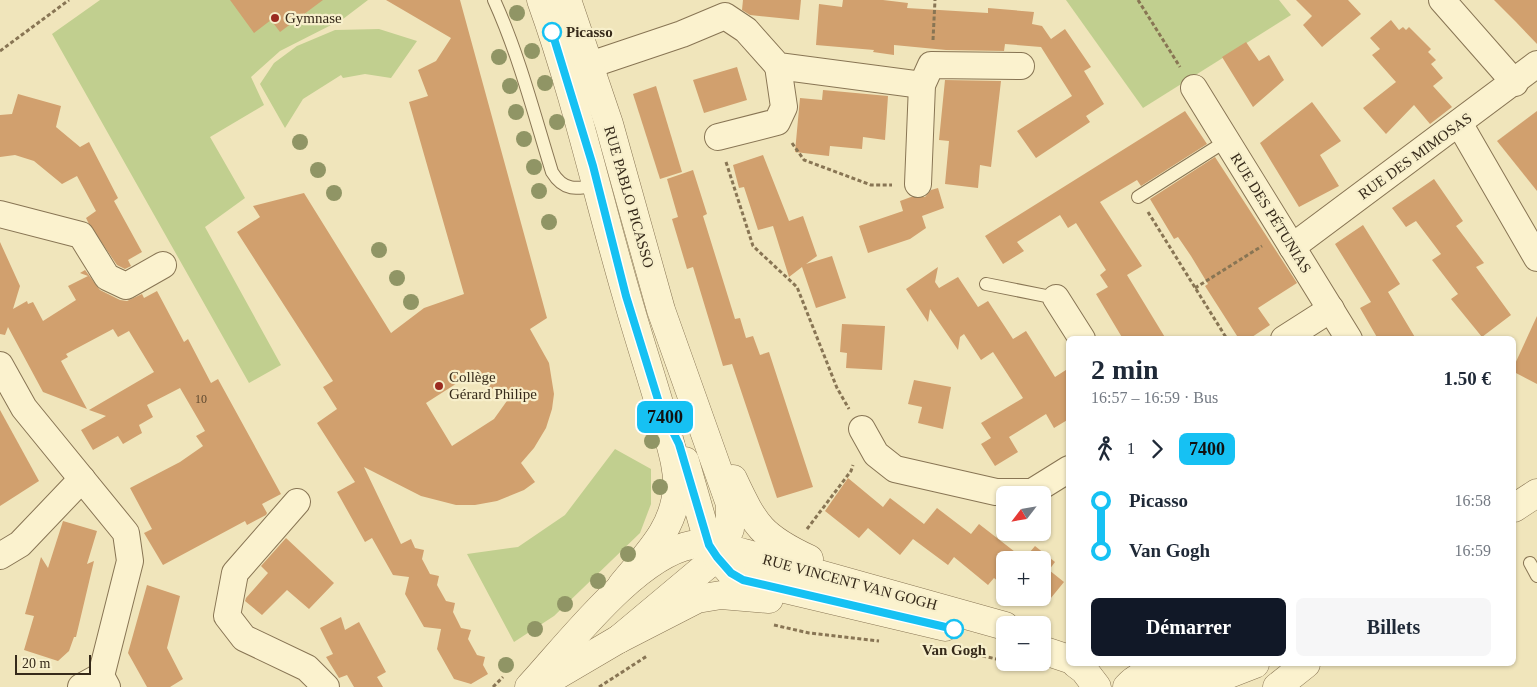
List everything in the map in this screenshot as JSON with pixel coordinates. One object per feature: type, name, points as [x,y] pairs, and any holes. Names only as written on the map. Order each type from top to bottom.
[{"type":"street","name":"RUE PABLO PICASSO","points":[[541,0],[609,124],[661,310],[730,504],[730,529],[716,550]]},
{"type":"street","name":"RUE PABLO PICASSO","points":[[567,0],[598,185],[626,296],[673,454],[677,486],[673,511],[661,539],[621,586]]},
{"type":"street","points":[[1442,0],[1515,83]]},
{"type":"street","points":[[578,69],[682,34],[725,8],[778,66],[784,106],[777,122],[718,137]]},
{"type":"street","name":"RUE DES MIMOSAS","points":[[1287,240],[1459,123],[1515,83],[1537,64]]},
{"type":"street","points":[[778,66],[927,75],[1021,66]]},
{"type":"street","points":[[918,184],[927,75]]},
{"type":"street","name":"RUE DES PÉTUNIAS","points":[[1194,88],[1347,336]]},
{"type":"street","points":[[1459,123],[1537,258]]},
{"type":"street","points":[[0,214],[81,235],[107,277],[126,286],[163,265]]},
{"type":"street","points":[[1056,298],[1080,336]]},
{"type":"street","points":[[1289,336],[1331,309]]},
{"type":"street","points":[[0,365],[24,408],[126,532],[130,560],[96,683]]},
{"type":"street","name":"RUE PABLO PICASSO","points":[[691,393],[754,522],[767,536],[791,550],[872,588]]},
{"type":"street","name":"RUE PABLO PICASSO","points":[[660,406],[679,444],[716,550]]},
{"type":"street","points":[[862,429],[876,454],[895,469],[996,492],[1032,492],[1066,471]]},
{"type":"street","points":[[0,556],[20,544],[82,479]]},
{"type":"street","points":[[1516,507],[1537,493]]},
{"type":"street","points":[[297,502],[235,573],[227,616],[244,638],[306,668],[326,687]]},
{"type":"street","name":"RUE VINCENT VAN GOGH","points":[[530,687],[621,586],[653,562],[693,544],[872,588],[996,623]]},
{"type":"street","name":"RUE VINCENT VAN GOGH","points":[[716,550],[731,573],[743,580],[996,639]]},
{"type":"street","name":"RUE VINCENT VAN GOGH","points":[[619,639],[716,550]]},
{"type":"street","name":"RUE VINCENT VAN GOGH","points":[[537,687],[676,608],[703,598],[721,595],[775,600],[805,595]]},
{"type":"street","points":[[1051,639],[1066,643]]},
{"type":"street","points":[[1051,653],[1066,658]]},
{"type":"street","points":[[1079,666],[1097,687]]},
{"type":"street","points":[[1127,687],[1143,676],[1224,676],[1250,666]]},
{"type":"street","points":[[1277,687],[1303,666]]},
{"type":"lane","points":[[494,0],[507,28],[522,71],[552,172],[557,181],[573,190],[598,185]]},
{"type":"lane","points":[[1138,197],[1226,141]]},
{"type":"lane","points":[[986,284],[1056,298]]},
{"type":"lane","points":[[1530,564],[1537,576]]},
{"type":"path","points":[[0,52],[69,0]]},
{"type":"path","points":[[927,75],[935,0]]},
{"type":"path","points":[[1138,0],[1194,88]]},
{"type":"path","points":[[777,122],[804,160],[871,185],[918,184]]},
{"type":"path","points":[[718,137],[753,246],[797,287],[837,388],[862,429],[851,471],[791,550]]},
{"type":"path","points":[[1138,197],[1225,336]]},
{"type":"path","points":[[1195,288],[1287,240]]},
{"type":"path","points":[[765,623],[809,633],[885,641]]},
{"type":"path","points":[[952,649],[996,659]]},
{"type":"path","points":[[599,687],[649,654]]},
{"type":"green space","points":[[100,0],[368,0],[343,19],[280,51],[251,77],[264,105],[210,137],[245,198],[205,227],[281,365],[249,383],[52,34]]},
{"type":"green space","points":[[1066,0],[1279,0],[1291,15],[1143,108]]},
{"type":"green space","points":[[379,29],[417,41],[391,78],[365,74],[343,78],[341,75],[303,99],[285,128],[260,84],[274,63],[297,46],[335,30]]},
{"type":"green space","points":[[615,449],[651,469],[651,504],[640,533],[554,616],[514,642],[467,554],[518,547],[565,515]]},
{"type":"building","name":"Gymnase","points":[[230,0],[323,0],[280,32],[271,20],[254,33]]},
{"type":"building","points":[[386,0],[460,0],[547,318],[530,329],[549,363],[554,394],[552,409],[546,428],[534,448],[521,463],[535,482],[524,490],[497,501],[475,505],[456,505],[421,496],[364,467],[401,544],[411,539],[415,548],[424,550],[422,559],[430,574],[439,576],[437,585],[446,601],[455,603],[453,612],[461,628],[471,630],[468,639],[477,655],[485,657],[483,665],[488,674],[471,684],[454,679],[437,649],[441,629],[424,627],[405,594],[409,577],[393,575],[372,538],[365,542],[337,492],[355,482],[317,423],[337,409],[323,387],[333,381],[237,232],[260,217],[253,206],[304,193],[391,333],[424,308],[464,294],[409,102],[428,96],[418,70],[436,61],[451,38]],"holes":[[[476,371],[484,384],[509,398],[494,419],[452,446],[426,403]]]},
{"type":"building","points":[[743,0],[801,0],[799,20],[750,15],[742,10]]},
{"type":"building","points":[[843,0],[883,0],[908,3],[907,8],[988,13],[988,8],[1034,12],[1032,24],[1042,26],[1051,39],[1065,29],[1091,67],[1084,71],[1104,104],[1086,116],[1090,122],[1036,158],[1017,131],[1072,96],[1041,47],[1005,44],[1004,51],[946,50],[894,45],[894,55],[873,52],[874,50],[816,45],[819,4],[842,7]]},
{"type":"building","points":[[1296,0],[1348,0],[1361,14],[1322,47],[1303,25],[1312,16]]},
{"type":"building","points":[[1494,0],[1537,0],[1537,44],[1516,22]]},
{"type":"building","points":[[1391,20],[1399,30],[1403,27],[1406,30],[1409,27],[1431,49],[1428,52],[1436,60],[1431,64],[1443,78],[1433,86],[1452,107],[1430,124],[1414,105],[1386,134],[1363,108],[1396,82],[1372,55],[1380,49],[1370,38]]},
{"type":"building","points":[[1246,42],[1259,61],[1269,55],[1284,80],[1253,107],[1222,57]]},
{"type":"building","points":[[737,67],[747,100],[704,113],[693,80]]},
{"type":"building","points":[[945,80],[1001,81],[991,167],[980,165],[978,188],[945,184],[949,141],[939,140]]},
{"type":"building","points":[[656,86],[682,172],[660,179],[633,94]]},
{"type":"building","points":[[823,90],[888,96],[885,140],[863,137],[862,149],[830,146],[829,156],[795,152],[800,98],[822,100]]},
{"type":"building","points":[[18,94],[61,106],[56,127],[80,147],[89,142],[118,198],[114,201],[142,252],[128,260],[131,266],[125,269],[117,265],[89,224],[86,218],[96,211],[77,176],[62,184],[34,161],[15,155],[0,157],[0,115],[12,114]]},
{"type":"building","points":[[1312,102],[1341,141],[1320,155],[1339,186],[1299,207],[1260,143]]},
{"type":"building","points":[[1185,111],[1207,144],[1141,186],[1137,180],[1100,202],[1142,266],[1127,275],[1164,336],[1121,336],[1096,294],[1108,287],[1100,275],[1106,270],[1076,223],[1068,228],[1060,215],[1017,242],[1024,251],[1003,264],[985,236]]},
{"type":"building","points":[[1537,111],[1537,191],[1497,141]]},
{"type":"building","points":[[763,155],[789,221],[803,216],[817,256],[806,264],[832,256],[846,298],[816,308],[802,267],[789,277],[773,226],[758,230],[744,187],[739,188],[733,165]]},
{"type":"building","points":[[1215,157],[1297,283],[1258,308],[1270,325],[1254,336],[1237,336],[1205,286],[1208,284],[1191,256],[1178,237],[1174,239],[1150,199]]},
{"type":"building","points":[[693,170],[707,214],[703,216],[735,319],[740,318],[746,338],[753,336],[760,355],[769,352],[813,487],[777,498],[732,364],[723,366],[693,267],[687,269],[672,219],[678,217],[667,179]]},
{"type":"building","points":[[1434,179],[1463,221],[1456,226],[1484,263],[1476,267],[1511,315],[1481,336],[1451,299],[1458,294],[1432,260],[1441,254],[1416,221],[1406,227],[1392,208]]},
{"type":"building","points":[[938,188],[944,208],[922,216],[926,228],[910,239],[868,253],[859,226],[903,211],[900,201],[911,197],[925,197],[931,190]]},
{"type":"building","points":[[1363,225],[1400,284],[1388,292],[1414,336],[1376,336],[1360,308],[1371,302],[1335,244]]},
{"type":"building","points":[[0,242],[20,286],[13,309],[27,301],[28,304],[33,302],[43,321],[76,300],[68,286],[88,276],[80,273],[85,270],[100,290],[120,300],[127,301],[142,294],[144,298],[157,291],[184,342],[188,339],[211,383],[218,379],[281,494],[262,504],[267,513],[266,515],[247,525],[245,521],[163,565],[144,533],[152,529],[130,488],[180,462],[203,446],[196,436],[205,431],[180,388],[147,405],[153,417],[139,425],[142,433],[123,444],[118,436],[93,450],[81,430],[106,416],[89,410],[154,372],[129,331],[118,337],[113,329],[66,354],[68,357],[61,361],[87,409],[43,392],[8,327],[5,335],[0,334]]},
{"type":"building","points":[[938,267],[935,282],[939,288],[958,277],[978,307],[988,301],[1013,339],[1026,331],[1055,377],[1066,370],[1066,421],[1054,428],[1046,414],[1009,437],[1018,452],[995,466],[981,444],[991,438],[981,423],[1023,398],[993,352],[981,360],[964,334],[960,337],[958,350],[930,309],[928,322],[906,289]]},
{"type":"building","points":[[1537,316],[1537,384],[1516,373],[1516,362]]},
{"type":"building","points":[[842,324],[885,326],[882,370],[846,368],[847,353],[840,352]]},
{"type":"building","points":[[914,380],[951,387],[943,429],[918,423],[922,407],[908,404]]},
{"type":"building","points":[[0,410],[39,481],[0,506]]},
{"type":"building","points":[[848,478],[883,507],[890,498],[924,524],[937,508],[971,534],[979,524],[996,537],[996,541],[1001,541],[1014,551],[996,551],[996,580],[994,578],[988,585],[954,557],[948,565],[913,539],[900,555],[868,528],[859,538],[825,511]]},
{"type":"building","points":[[63,521],[97,531],[87,564],[94,561],[76,637],[74,637],[69,651],[58,661],[24,650],[34,616],[25,614],[41,557],[48,568]]},
{"type":"building","points":[[286,538],[334,583],[309,609],[287,590],[262,615],[245,601],[268,573],[261,566]]},
{"type":"building","points":[[1035,546],[1041,551],[1031,551]]},
{"type":"building","points":[[1051,559],[1055,562],[1051,567]]},
{"type":"building","points":[[1051,572],[1064,582],[1051,598]]},
{"type":"building","points":[[147,585],[180,596],[167,648],[183,679],[170,687],[147,687],[128,653]]},
{"type":"building","points":[[341,617],[345,630],[359,622],[386,672],[377,677],[383,687],[354,687],[347,675],[339,678],[326,657],[333,654],[320,628]]},
{"type":"bus line","name":"7400","points":[[552,32],[593,166],[626,296],[660,406],[679,444],[691,478],[702,527],[709,545],[717,557],[731,573],[743,580],[954,629]]},
{"type":"place","name":"Gymnase","points":[[275,18]]},
{"type":"place","name":"Picasso","points":[[552,32]]},
{"type":"place","name":"Collège Gérard Philipe","points":[[439,386]]},
{"type":"place","name":"Van Gogh","points":[[954,629]]}]
